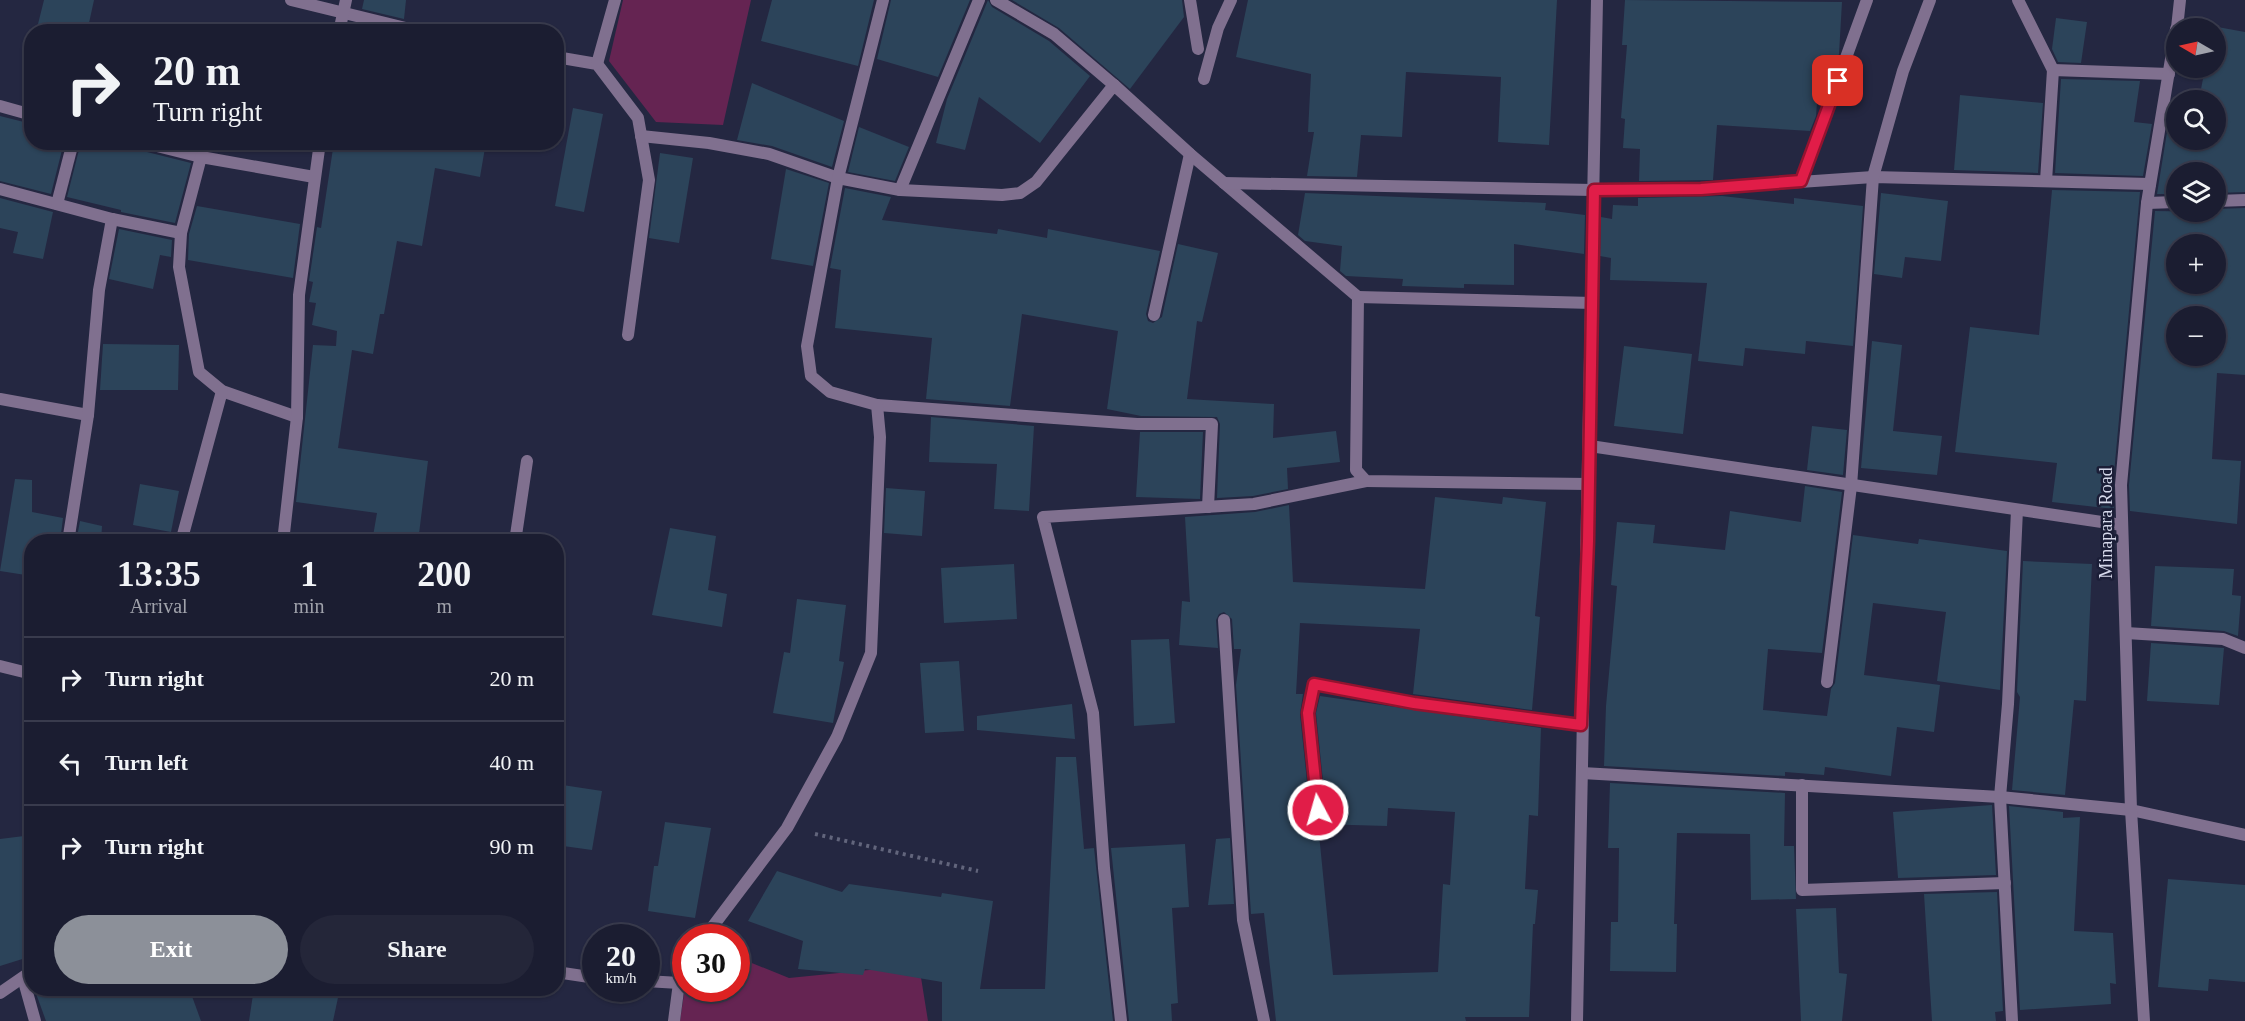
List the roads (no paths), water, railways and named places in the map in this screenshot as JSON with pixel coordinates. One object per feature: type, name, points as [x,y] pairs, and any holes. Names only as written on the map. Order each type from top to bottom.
[{"type":"street","points":[[291,0],[344,6],[398,24]]},
{"type":"street","points":[[597,64],[615,0]]},
{"type":"street","points":[[883,0],[838,178],[807,346],[811,376],[830,392],[878,405],[1137,424],[1212,424],[1208,507]]},
{"type":"street","points":[[900,190],[978,0]]},
{"type":"street","points":[[996,0],[1054,34],[1358,297],[1593,303]]},
{"type":"street","points":[[1190,0],[1198,49]]},
{"type":"street","points":[[1204,79],[1218,28],[1231,0]]},
{"type":"street","points":[[1576,1021],[1581,725],[1593,303],[1597,0]]},
{"type":"street","points":[[1801,181],[1867,0]]},
{"type":"street","points":[[1827,682],[1851,486],[1873,177],[1903,71],[1930,0]]},
{"type":"street","points":[[2018,0],[2053,70],[2046,181]]},
{"type":"street","name":"Minapara Road","points":[[2178,18],[2180,0]]},
{"type":"street","points":[[341,24],[344,6]]},
{"type":"street","points":[[564,58],[597,64],[638,118],[649,180],[628,335]]},
{"type":"street","points":[[2053,70],[2166,74]]},
{"type":"street","name":"Minapara Road","points":[[2144,1021],[2131,810],[2121,486],[2147,203],[2168,78]]},
{"type":"street","points":[[641,136],[709,143],[769,154],[838,178],[900,190],[1002,195],[1020,192],[1036,182],[1114,85]]},
{"type":"street","points":[[0,106],[24,113]]},
{"type":"street","points":[[57,204],[71,150]]},
{"type":"street","points":[[173,150],[314,177]]},
{"type":"street","points":[[284,534],[297,417],[299,295],[319,150]]},
{"type":"street","points":[[1154,315],[1191,154]]},
{"type":"street","points":[[201,157],[181,233],[179,267],[199,372],[222,391],[297,417]]},
{"type":"street","points":[[1224,183],[1594,190],[1701,189],[1873,177],[2150,184]]},
{"type":"street","points":[[0,189],[112,219],[181,233]]},
{"type":"street","points":[[2226,201],[2245,200]]},
{"type":"street","points":[[2147,203],[2166,202]]},
{"type":"street","points":[[69,534],[88,415],[99,290],[112,219]]},
{"type":"street","points":[[1358,297],[1356,470],[1366,481]]},
{"type":"street","points":[[183,534],[222,391]]},
{"type":"street","points":[[0,399],[88,415]]},
{"type":"street","points":[[715,924],[787,828],[837,737],[871,653],[880,437],[878,405]]},
{"type":"street","points":[[1590,446],[2122,525]]},
{"type":"street","points":[[516,534],[527,460]]},
{"type":"street","points":[[1121,1021],[1104,868],[1093,713],[1043,517],[1254,504],[1366,481],[1589,484]]},
{"type":"street","points":[[2012,1021],[2000,797],[2008,704],[2018,510]]},
{"type":"street","points":[[1224,620],[1243,920],[1264,1021]]},
{"type":"street","points":[[2126,633],[2223,639],[2245,648]]},
{"type":"street","points":[[0,666],[24,672]]},
{"type":"street","points":[[1318,810],[1308,713],[1314,684],[1414,703],[1581,725]]},
{"type":"street","points":[[1582,772],[2000,797],[2131,810],[2245,836]]},
{"type":"street","points":[[1802,785],[1802,890],[2005,883]]},
{"type":"street","points":[[564,973],[582,976]]},
{"type":"street","points":[[0,993],[24,976]]},
{"type":"street","points":[[30,996],[34,1021]]},
{"type":"street","points":[[674,1021],[677,1002]]}]
